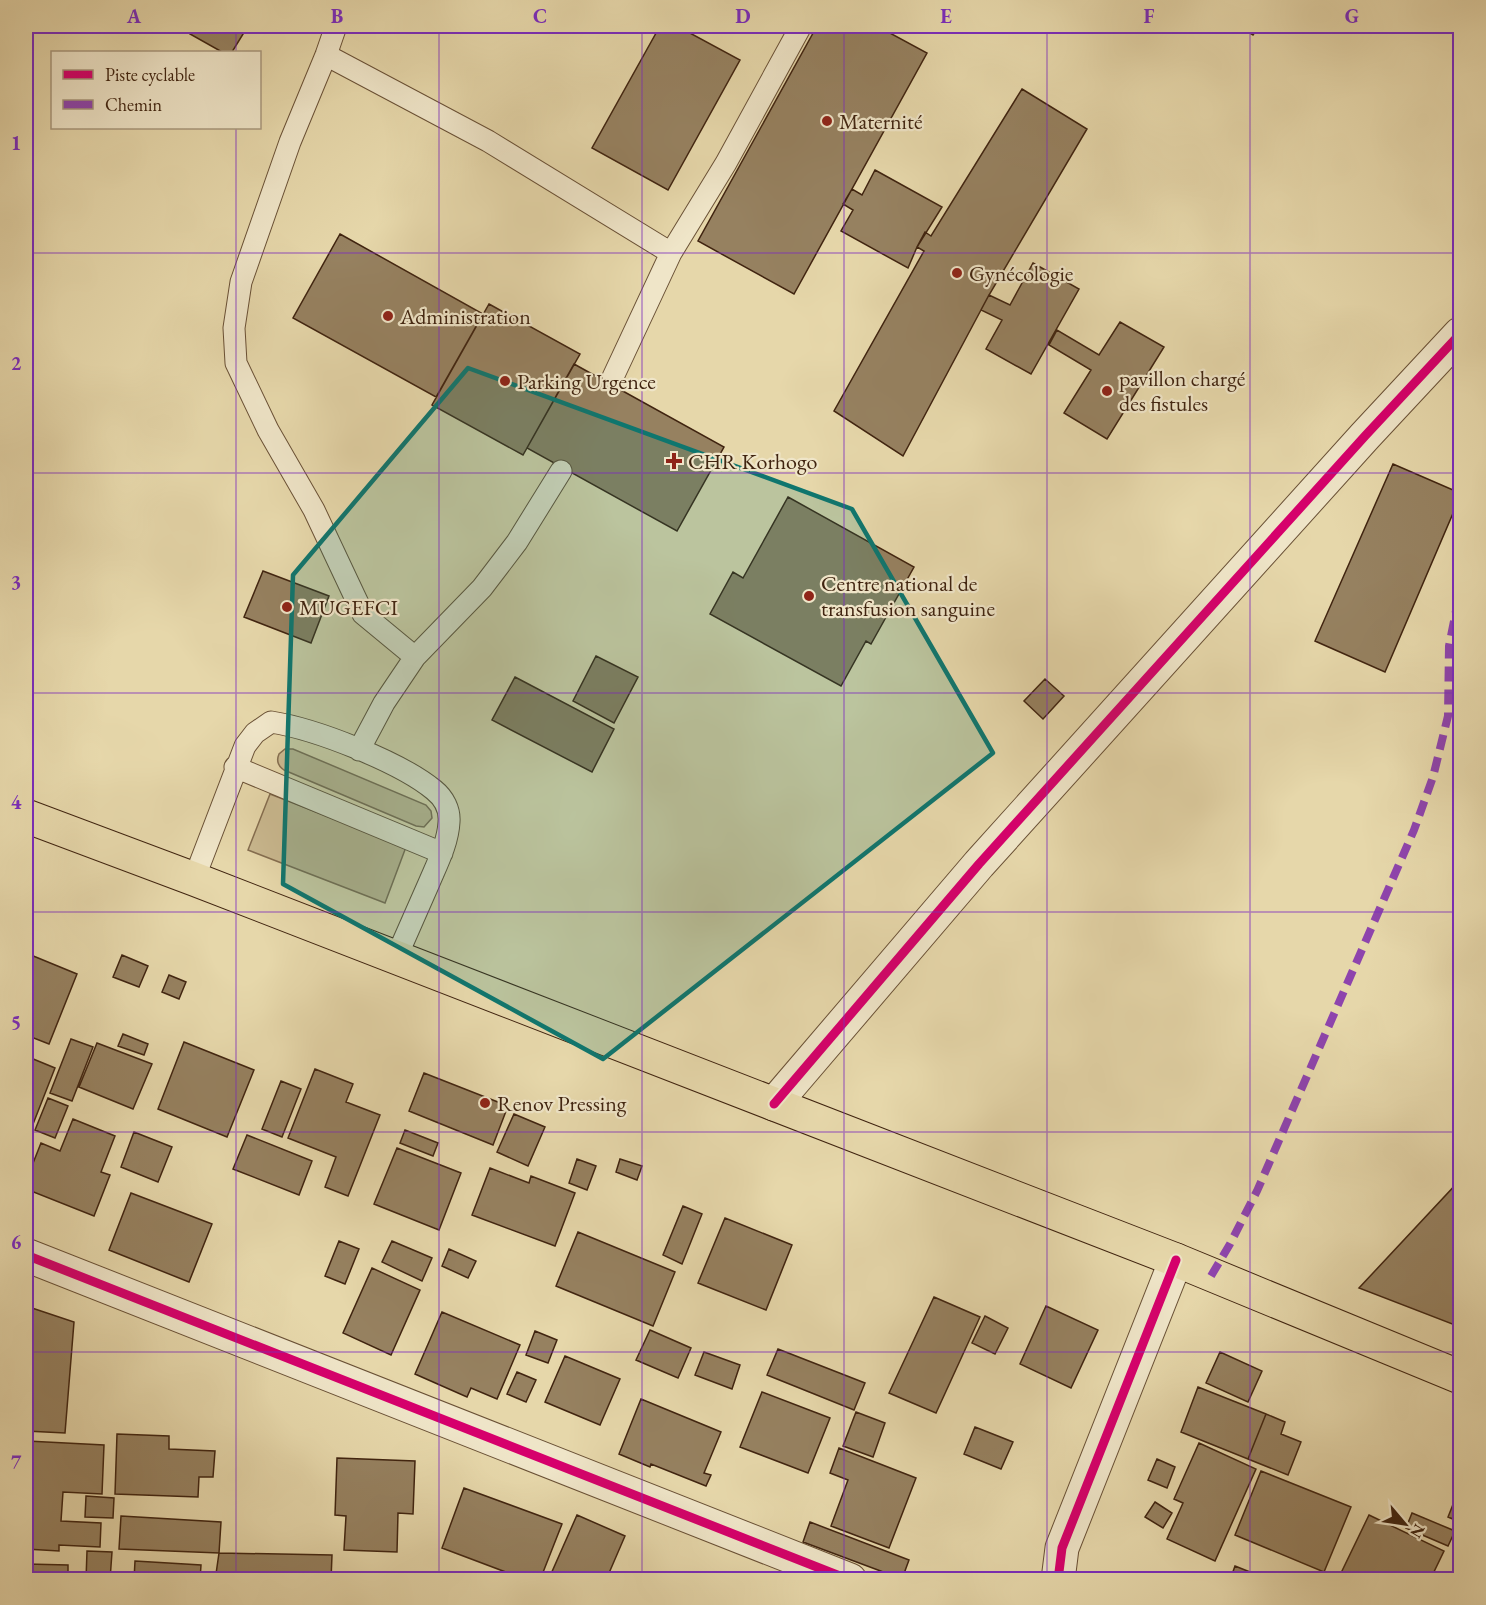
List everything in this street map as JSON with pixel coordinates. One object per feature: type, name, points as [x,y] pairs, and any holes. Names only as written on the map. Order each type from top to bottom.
[{"type":"main road","points":[[26,816],[1176,1260],[1461,1377]]},
{"type":"street","points":[[774,1104],[979,864],[1365,436],[1461,334]]},
{"type":"street","points":[[26,1255],[850,1580]]},
{"type":"street","points":[[1058,1580],[1062,1548],[1176,1260]]},
{"type":"lane","points":[[336,26],[290,141],[241,282],[234,328],[236,363],[268,430],[314,510],[363,614],[415,657]]},
{"type":"lane","points":[[613,377],[671,253],[726,163],[801,26]]},
{"type":"lane","points":[[326,55],[488,141],[671,253]]},
{"type":"lane","points":[[359,750],[384,703],[415,657],[482,588],[517,542],[561,471]]},
{"type":"lane","points":[[194,879],[236,767],[245,746],[255,734],[272,722],[295,726],[359,750],[404,770],[436,791],[447,806],[449,822],[442,853],[396,958]]},
{"type":"lane","points":[[236,767],[442,853]]},
{"type":"highlighted area","points":[[468,368],[852,509],[993,753],[603,1059],[283,884],[293,575]]},
{"type":"shaded area","points":[[285,749],[293,749],[426,805],[431,811],[432,818],[424,827],[416,826],[284,770],[279,765],[278,759],[279,754]]},
{"type":"shaded area","points":[[270,794],[406,847],[385,903],[248,850]]},
{"type":"building","points":[[195,26],[248,26],[233,51],[220,51],[190,34]]},
{"type":"building","points":[[660,26],[677,26],[740,60],[668,190],[592,148]]},
{"type":"building","name":"Maternité","points":[[817,26],[877,26],[927,53],[794,294],[698,241]]},
{"type":"building","points":[[1238,26],[1259,26],[1253,35]]},
{"type":"building","name":"Gynécologie","points":[[1022,89],[1087,129],[989,295],[903,456],[834,411],[924,251],[917,247],[925,232],[931,236]]},
{"type":"building","points":[[875,170],[942,207],[917,247],[908,268],[841,231],[853,210],[843,204],[852,189],[862,195]]},
{"type":"building","name":"Administration","points":[[340,234],[483,314],[436,397],[293,318]]},
{"type":"building","points":[[1033,263],[1079,289],[1031,374],[986,349],[1002,320],[981,310],[989,295],[1010,305]]},
{"type":"building","name":"Parking Urgence","points":[[489,304],[580,354],[523,455],[432,405]]},
{"type":"building","name":"pavillon chargé des fistules","points":[[1120,322],[1164,347],[1107,439],[1064,413],[1091,370],[1049,345],[1057,330],[1099,355]]},
{"type":"building","points":[[574,364],[724,447],[677,531],[527,448]]},
{"type":"building","points":[[1393,464],[1460,493],[1460,497],[1385,672],[1315,641]]},
{"type":"building","name":"Centre national de transfusion sanguine","points":[[788,497],[914,567],[871,644],[866,641],[841,686],[710,614],[733,572],[743,578]]},
{"type":"building","name":"MUGEFCI","points":[[263,571],[329,596],[311,643],[244,617]]},
{"type":"building","points":[[596,656],[638,677],[614,723],[573,701]]},
{"type":"building","points":[[515,677],[614,729],[592,772],[492,720]]},
{"type":"building","points":[[1045,679],[1064,696],[1043,719],[1024,701]]},
{"type":"building","points":[[26,953],[77,974],[49,1044],[26,1035]]},
{"type":"building","points":[[122,955],[148,966],[139,987],[113,977]]},
{"type":"building","points":[[169,975],[186,982],[179,999],[162,992]]},
{"type":"building","points":[[123,1034],[148,1044],[144,1055],[118,1046]]},
{"type":"building","points":[[71,1039],[93,1047],[72,1101],[50,1093]]},
{"type":"building","points":[[184,1042],[254,1070],[227,1137],[158,1109]]},
{"type":"building","points":[[97,1043],[152,1064],[133,1109],[79,1087]]},
{"type":"building","points":[[26,1056],[55,1068],[26,1142]]},
{"type":"building","points":[[315,1069],[353,1084],[346,1102],[380,1115],[348,1196],[325,1187],[336,1157],[288,1138]]},
{"type":"building","points":[[424,1073],[508,1106],[493,1145],[409,1111]]},
{"type":"building","points":[[281,1081],[301,1089],[282,1137],[262,1129]]},
{"type":"building","points":[[48,1098],[68,1106],[55,1138],[35,1130]]},
{"type":"building","points":[[514,1114],[545,1127],[528,1166],[497,1152]]},
{"type":"building","points":[[73,1119],[115,1136],[101,1172],[110,1175],[94,1216],[26,1189],[26,1181],[41,1143],[60,1151]]},
{"type":"building","points":[[405,1130],[438,1143],[433,1156],[400,1143]]},
{"type":"building","points":[[134,1132],[172,1147],[158,1182],[121,1167]]},
{"type":"building","points":[[247,1135],[312,1161],[299,1195],[233,1169]]},
{"type":"building","points":[[397,1148],[461,1173],[439,1230],[374,1204]]},
{"type":"building","points":[[577,1159],[596,1166],[587,1190],[569,1183]]},
{"type":"building","points":[[620,1159],[642,1166],[637,1180],[616,1172]]},
{"type":"building","points":[[490,1168],[529,1183],[531,1176],[575,1193],[555,1246],[472,1215]]},
{"type":"building","points":[[1460,1180],[1460,1327],[1359,1288]]},
{"type":"building","points":[[131,1193],[212,1224],[189,1282],[109,1250]]},
{"type":"building","points":[[683,1206],[702,1214],[682,1264],[663,1255]]},
{"type":"building","points":[[725,1218],[792,1245],[766,1310],[698,1283]]},
{"type":"building","points":[[578,1232],[675,1272],[653,1326],[556,1286]]},
{"type":"building","points":[[339,1241],[359,1249],[345,1284],[325,1276]]},
{"type":"building","points":[[392,1241],[432,1258],[422,1281],[382,1262]]},
{"type":"building","points":[[449,1249],[476,1261],[468,1278],[442,1266]]},
{"type":"building","points":[[372,1268],[420,1290],[391,1355],[343,1333]]},
{"type":"building","points":[[934,1297],[980,1317],[936,1413],[889,1393]]},
{"type":"building","points":[[26,1306],[74,1322],[65,1433],[26,1431]]},
{"type":"building","points":[[1046,1306],[1098,1330],[1071,1388],[1020,1364]]},
{"type":"building","points":[[442,1312],[520,1345],[497,1399],[471,1388],[467,1397],[415,1374]]},
{"type":"building","points":[[985,1316],[1008,1328],[995,1354],[972,1343]]},
{"type":"building","points":[[650,1330],[691,1348],[678,1378],[636,1360]]},
{"type":"building","points":[[535,1331],[557,1340],[548,1363],[526,1355]]},
{"type":"building","points":[[778,1349],[865,1383],[854,1410],[767,1375]]},
{"type":"building","points":[[704,1352],[740,1365],[732,1389],[695,1375]]},
{"type":"building","points":[[1220,1352],[1262,1371],[1248,1402],[1206,1383]]},
{"type":"building","points":[[565,1356],[620,1379],[600,1425],[545,1402]]},
{"type":"building","points":[[517,1372],[536,1380],[526,1402],[507,1394]]},
{"type":"building","points":[[1198,1387],[1266,1414],[1248,1459],[1181,1432]]},
{"type":"building","points":[[762,1392],[830,1418],[808,1473],[740,1447]]},
{"type":"building","points":[[641,1399],[721,1432],[704,1473],[711,1475],[706,1486],[619,1454]]},
{"type":"building","points":[[856,1412],[885,1423],[873,1457],[843,1446]]},
{"type":"building","points":[[1266,1414],[1285,1422],[1281,1434],[1301,1442],[1288,1475],[1248,1459]]},
{"type":"building","points":[[975,1427],[1013,1442],[1001,1469],[964,1454]]},
{"type":"building","points":[[117,1434],[169,1436],[169,1449],[215,1451],[213,1477],[199,1477],[198,1497],[115,1494]]},
{"type":"building","points":[[27,1441],[104,1445],[102,1494],[63,1492],[61,1521],[101,1523],[100,1547],[59,1545],[59,1551],[26,1549]]},
{"type":"building","points":[[1199,1443],[1256,1469],[1215,1561],[1167,1539],[1183,1503],[1174,1499]]},
{"type":"building","points":[[839,1448],[916,1478],[889,1548],[831,1526],[848,1480],[830,1473]]},
{"type":"building","points":[[337,1458],[415,1461],[413,1514],[398,1513],[397,1552],[344,1550],[346,1516],[335,1515]]},
{"type":"building","points":[[1157,1459],[1175,1467],[1167,1488],[1148,1480]]},
{"type":"building","points":[[1261,1471],[1351,1507],[1324,1572],[1235,1535]]},
{"type":"building","points":[[464,1488],[562,1524],[540,1580],[527,1580],[442,1548]]},
{"type":"building","points":[[86,1496],[114,1498],[113,1518],[85,1517]]},
{"type":"building","points":[[1155,1502],[1172,1513],[1163,1528],[1145,1517]]},
{"type":"building","points":[[1454,1502],[1460,1504],[1460,1522],[1448,1517]]},
{"type":"building","points":[[1412,1513],[1455,1531],[1448,1546],[1406,1528]]},
{"type":"building","points":[[577,1515],[625,1536],[606,1580],[564,1580],[551,1574]]},
{"type":"building","points":[[1369,1515],[1444,1551],[1430,1580],[1360,1580],[1342,1571]]},
{"type":"building","points":[[121,1516],[221,1522],[219,1553],[119,1549]]},
{"type":"building","points":[[810,1522],[909,1560],[902,1579],[803,1542]]},
{"type":"building","points":[[87,1551],[112,1552],[110,1580],[86,1580]]},
{"type":"building","points":[[219,1553],[332,1555],[331,1580],[266,1580],[266,1576],[216,1574]]},
{"type":"building","points":[[135,1561],[201,1565],[200,1580],[134,1580]]},
{"type":"building","points":[[26,1564],[68,1565],[68,1580],[26,1580]]},
{"type":"building","points":[[1235,1566],[1270,1580],[1230,1580]]},
{"type":"marked path","points":[[1211,1276],[1257,1191],[1414,830],[1433,777],[1448,716],[1449,646],[1460,591]]},
{"type":"cycle path","points":[[774,1104],[979,864],[1460,334]]},
{"type":"cycle path","points":[[26,1255],[850,1580]]},
{"type":"cycle path","points":[[1058,1580],[1062,1548],[1176,1260]]},
{"type":"place","name":"Maternité","points":[[827,121]]},
{"type":"place","name":"Gynécologie","points":[[957,273]]},
{"type":"place","name":"Administration","points":[[388,316]]},
{"type":"place","name":"Parking Urgence","points":[[505,381]]},
{"type":"place","name":"pavillon chargé des fistules","points":[[1107,391]]},
{"type":"place","name":"CHR Korhogo","points":[[674,461]]},
{"type":"place","name":"Centre national de transfusion sanguine","points":[[809,596]]},
{"type":"place","name":"MUGEFCI","points":[[287,607]]},
{"type":"place","name":"Renov Pressing","points":[[485,1103]]}]
